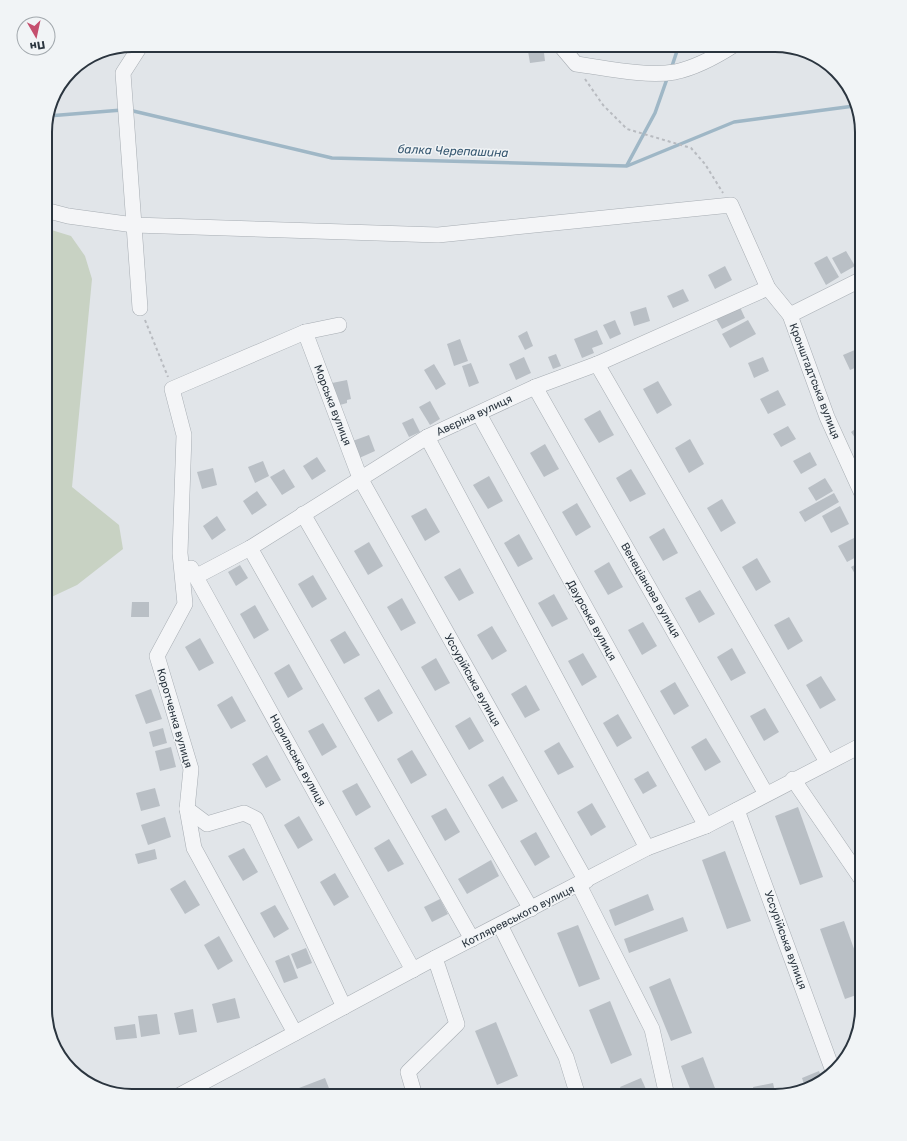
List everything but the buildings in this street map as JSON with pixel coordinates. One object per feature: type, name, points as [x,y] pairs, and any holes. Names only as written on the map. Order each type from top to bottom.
[{"type":"street","points":[[136,52],[123,73],[140,308]]},
{"type":"street","points":[[566,52],[576,64],[647,72],[674,72],[689,68],[720,52]]},
{"type":"street","points":[[52,212],[68,216],[134,225],[438,236],[731,205]]},
{"type":"street","name":"Кронштадтська вулиця","points":[[731,205],[768,288],[790,315],[827,417],[855,479]]},
{"type":"street","points":[[790,315],[855,282]]},
{"type":"street","name":"Авєріна вулиця","points":[[197,576],[250,548],[427,437],[535,387],[598,364],[768,288]]},
{"type":"street","points":[[172,389],[305,332],[339,326]]},
{"type":"street","name":"Морська вулиця","points":[[305,332],[360,478]]},
{"type":"street","points":[[598,364],[827,762]]},
{"type":"street","name":"Венеціанова вулиця","points":[[535,387],[766,794]]},
{"type":"street","name":"Коротченка вулиця","points":[[172,389],[184,435],[180,553],[185,604],[157,656],[191,770],[187,809],[194,848],[295,1033]]},
{"type":"street","name":"Даурська вулиця","points":[[479,414],[706,826]]},
{"type":"street","points":[[427,437],[647,848]]},
{"type":"street","name":"Уссурійська вулиця","points":[[360,478],[582,883],[652,1029],[665,1089]]},
{"type":"street","points":[[303,514],[531,909]]},
{"type":"street","points":[[250,548],[472,939]]},
{"type":"street","name":"Норильська вулиця","points":[[180,553],[197,576],[413,970]]},
{"type":"street","name":"Котляревського вулиця","points":[[191,1089],[435,958],[647,848],[706,826],[793,779],[855,748]]},
{"type":"street","points":[[793,779],[855,870]]},
{"type":"street","points":[[187,809],[207,824],[244,813],[256,819],[344,1007]]},
{"type":"street","name":"Уссурійська вулиця","points":[[737,810],[831,1066]]},
{"type":"street","points":[[500,925],[566,1057],[576,1089]]},
{"type":"street","points":[[413,1089],[408,1072],[457,1024],[435,958]]},
{"type":"path","points":[[576,64],[603,104],[626,129],[691,148],[705,164],[731,205]]},
{"type":"path","points":[[140,308],[172,389]]},
{"type":"green space","points":[[52,230],[71,236],[85,256],[92,279],[72,487],[119,525],[123,549],[77,585],[52,597]]},
{"type":"waterway","points":[[671,69],[677,52]]},
{"type":"waterway","points":[[627,165],[655,113],[668,76]]},
{"type":"waterway","name":"балка Черепашина","points":[[129,110],[332,158],[627,166],[734,122],[851,106]]},
{"type":"waterway","name":"балка Черепашина","points":[[54,115],[122,110]]}]
